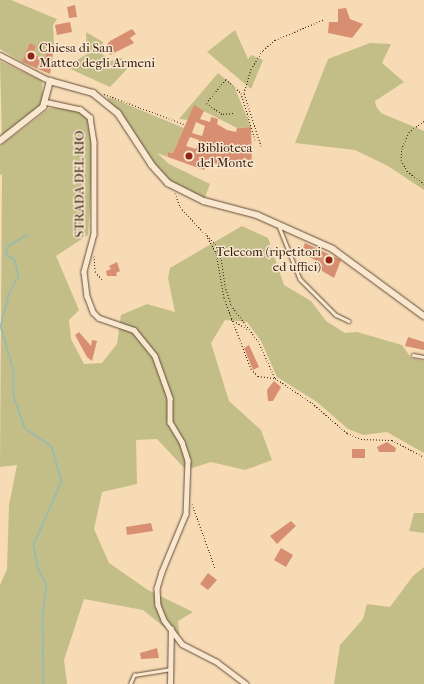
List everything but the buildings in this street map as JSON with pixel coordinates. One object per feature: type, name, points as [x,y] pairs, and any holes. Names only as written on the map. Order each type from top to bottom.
[{"type":"street","points":[[0,55],[50,82],[93,93],[108,103],[152,165],[168,183],[204,201],[257,215],[278,226],[333,249],[424,316]]},
{"type":"street","points":[[0,141],[38,112],[46,102],[50,82]]},
{"type":"street","name":"STRADA DEL RIO","points":[[46,102],[80,109],[90,118],[94,142],[94,234],[84,272],[87,296],[93,312],[99,318],[134,330],[155,356],[170,398],[170,422],[182,442],[188,460],[188,494],[186,514],[157,588],[158,605],[171,629],[182,644],[217,662],[246,684]]},
{"type":"street","points":[[170,684],[171,629]]},
{"type":"lane","points":[[278,226],[300,279],[336,315],[349,321]]},
{"type":"lane","points":[[413,355],[424,357]]},
{"type":"lane","points":[[130,684],[134,675],[170,669]]},
{"type":"path","points":[[261,146],[244,93],[252,70],[263,50],[275,40],[325,19]]},
{"type":"path","points":[[233,113],[222,114],[206,103],[226,79],[241,93],[255,140]]},
{"type":"path","points":[[424,122],[409,132],[402,148],[401,160],[407,171],[424,184]]},
{"type":"path","points":[[168,183],[180,207],[215,244],[221,257],[225,286],[231,305],[249,330],[275,378]]},
{"type":"path","points":[[205,233],[216,252],[222,291],[230,318],[251,369],[258,376],[275,378],[312,403],[347,433],[362,439],[392,440],[424,457]]},
{"type":"path","points":[[94,255],[96,272],[104,280]]},
{"type":"path","points":[[230,318],[249,330]]},
{"type":"path","points":[[188,494],[215,568]]},
{"type":"shaded area","points":[[0,0],[11,0],[57,19],[53,25],[54,46],[48,45],[45,59],[33,54],[36,46],[31,44],[22,62],[0,49]]},
{"type":"shaded area","points":[[235,30],[248,59],[251,55],[263,60],[251,89],[207,52]]},
{"type":"shaded area","points":[[86,32],[103,42],[102,54],[111,61],[122,58],[128,68],[110,87],[66,67],[87,54]]},
{"type":"shaded area","points":[[370,43],[391,44],[382,63],[404,82],[375,101],[376,106],[381,113],[424,131],[424,190],[388,166],[355,150],[295,143],[328,59]]},
{"type":"shaded area","points":[[0,61],[42,81],[43,99],[43,107],[2,139]]},
{"type":"shaded area","points":[[218,73],[234,86],[251,127],[237,128],[194,106],[188,120],[179,119]]},
{"type":"shaded area","points":[[109,97],[184,128],[173,153],[168,152],[168,157],[157,153],[169,164],[210,184],[204,200],[164,178],[120,112],[107,99]]},
{"type":"shaded area","points":[[50,108],[80,109],[90,117],[94,142],[88,235],[56,256],[79,310],[69,320],[71,339],[84,364],[102,363],[117,344],[121,315],[147,304],[175,312],[168,278],[170,268],[242,226],[268,238],[284,285],[311,301],[326,321],[345,333],[357,332],[402,345],[411,358],[424,361],[424,453],[387,432],[363,435],[348,429],[317,402],[277,377],[261,341],[247,322],[225,320],[211,343],[229,401],[261,430],[272,460],[245,470],[211,462],[186,470],[157,439],[136,440],[137,484],[102,492],[94,529],[109,563],[148,590],[193,612],[178,621],[180,640],[143,610],[84,599],[64,660],[67,684],[0,684],[0,585],[7,569],[9,505],[17,465],[0,467],[2,174],[0,175],[0,146]]},
{"type":"shaded area","points":[[414,513],[424,513],[424,533],[409,531]]},
{"type":"shaded area","points":[[424,567],[424,684],[334,684],[340,645],[363,619],[367,604],[390,607],[413,576]]},
{"type":"waterway","points":[[28,235],[9,246],[6,254],[15,260],[19,276],[9,295],[1,326],[14,371],[14,396],[25,428],[52,447],[62,482],[34,545],[38,568],[47,586],[43,615],[44,684]]},
{"type":"place","name":"Chiesa di San Matteo degli Armeni","points":[[31,56]]},
{"type":"place","name":"Biblioteca del Monte","points":[[189,156]]},
{"type":"place","name":"Telecom (ripetitori ed uffici)","points":[[329,260]]}]
